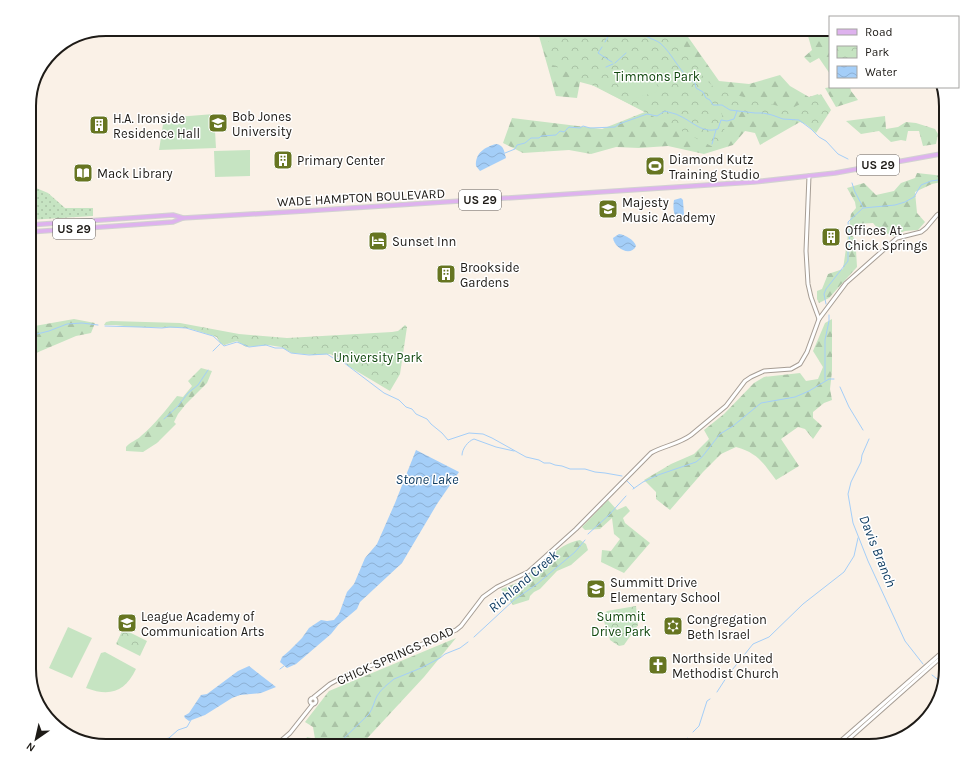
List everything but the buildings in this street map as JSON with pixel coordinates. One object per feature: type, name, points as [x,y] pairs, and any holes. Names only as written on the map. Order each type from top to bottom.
[{"type":"main road","name":"WADE HAMPTON BOULEVARD","points":[[36,232],[164,223],[173,222],[183,218],[736,183],[835,173],[939,154]]},
{"type":"main road","name":"WADE HAMPTON BOULEVARD","points":[[36,225],[173,215],[183,218]]},
{"type":"street","points":[[809,176],[806,252],[808,284],[819,319]]},
{"type":"street","points":[[819,319],[846,283],[892,242],[903,236],[918,233],[924,230],[939,213]]},
{"type":"street","name":"CHICK SPRINGS ROAD","points":[[315,698],[332,682],[456,630],[461,626],[483,597],[497,587],[524,575],[576,528],[650,454],[663,447],[686,439],[726,406],[745,381],[751,377],[764,371],[791,369],[800,364],[807,352],[819,319]]},
{"type":"street","points":[[843,739],[939,655]]},
{"type":"street","points":[[848,739],[939,659]]},
{"type":"street","points":[[283,739],[290,733],[312,702],[311,698],[315,698]]},
{"type":"street","points":[[312,702],[316,702],[315,698]]},
{"type":"green space","points":[[539,36],[687,36],[719,81],[749,84],[780,75],[790,86],[809,97],[818,94],[828,109],[815,128],[800,122],[760,145],[755,133],[745,131],[733,145],[704,154],[668,146],[639,148],[616,147],[591,154],[569,150],[523,153],[503,143],[512,118],[602,129],[645,112],[595,86],[580,82],[577,98],[556,96]]},
{"type":"green space","name":"Timmons Park","points":[[548,36],[662,36],[673,41],[681,42],[704,78],[717,90],[790,109],[821,94],[831,110],[816,133],[801,120],[796,119],[791,121],[785,120],[784,118],[781,121],[771,118],[761,119],[720,104],[727,145],[715,148],[551,64]]},
{"type":"green space","points":[[808,36],[829,36],[829,73],[819,58],[810,63],[804,57],[812,50]]},
{"type":"green space","points":[[646,63],[658,87],[656,92],[632,99],[630,93],[630,83],[637,70]]},
{"type":"green space","points":[[825,88],[850,88],[858,100],[836,107]]},
{"type":"green space","points":[[214,114],[216,148],[159,150],[164,118]]},
{"type":"green space","points":[[885,116],[886,129],[898,127],[906,122],[916,123],[935,129],[938,134],[936,144],[923,146],[919,131],[908,131],[906,141],[901,140],[891,142],[879,131],[861,134],[846,121]]},
{"type":"green space","points":[[250,150],[250,176],[215,177],[214,151]]},
{"type":"green space","points":[[917,173],[939,175],[939,182],[915,192],[917,213],[925,222],[918,230],[905,231],[892,236],[878,229],[873,223],[855,224],[851,234],[859,245],[856,250],[857,267],[829,298],[819,303],[817,299],[817,291],[822,289],[828,274],[843,269],[851,214],[856,208],[855,202],[847,188],[864,183],[876,195],[894,191],[901,183],[915,178]]},
{"type":"green space","points":[[36,188],[48,193],[65,208],[93,208],[93,216],[36,220]]},
{"type":"green space","points":[[74,319],[95,323],[91,333],[76,336],[36,353],[36,326]]},
{"type":"green space","points":[[832,319],[832,371],[830,389],[832,400],[824,403],[813,412],[813,418],[822,426],[813,439],[805,429],[798,427],[781,439],[799,466],[776,480],[759,459],[750,452],[736,447],[721,454],[670,510],[656,499],[656,492],[644,480],[671,464],[694,454],[709,439],[704,430],[724,414],[754,383],[764,377],[800,373],[806,381],[818,379],[823,367],[813,351],[825,323]]},
{"type":"green space","name":"University Park","points":[[106,322],[180,323],[239,334],[287,338],[392,332],[398,331],[405,325],[407,327],[400,374],[390,391],[348,366],[344,360],[330,354],[314,355],[292,353],[281,347],[268,345],[246,347],[237,341],[224,345],[220,343],[217,337],[188,328],[104,325]]},
{"type":"green space","points":[[201,368],[212,371],[207,383],[178,414],[174,422],[176,424],[157,443],[143,452],[126,451],[126,447],[151,427],[177,396],[183,397],[192,386],[188,381]]},
{"type":"green space","points":[[608,500],[617,510],[626,506],[630,511],[623,518],[625,523],[650,543],[624,573],[601,562],[602,550],[611,551],[620,539],[614,534],[612,518],[600,529],[585,530],[582,527]]},
{"type":"green space","points":[[580,540],[586,544],[588,550],[571,565],[557,571],[540,589],[530,596],[529,600],[513,605],[501,589],[522,580],[563,546]]},
{"type":"green space","name":"Summit Drive Park","points":[[636,606],[638,625],[624,645],[619,646],[610,640],[603,615],[607,611]]},
{"type":"green space","points":[[68,627],[92,638],[72,678],[49,668]]},
{"type":"green space","points":[[123,629],[147,641],[140,656],[116,644]]},
{"type":"green space","points":[[456,638],[424,677],[366,739],[315,739],[313,727],[305,722],[329,691]]},
{"type":"green space","points":[[105,652],[136,669],[132,677],[122,687],[109,692],[95,691],[86,688],[101,653]]},
{"type":"water","points":[[496,144],[502,147],[506,158],[480,171],[476,166],[476,161],[479,154],[488,147]]},
{"type":"water","points":[[681,198],[683,200],[684,215],[682,218],[677,218],[673,205],[674,200]]},
{"type":"water","points":[[619,234],[632,240],[636,246],[630,251],[619,248],[613,238]]},
{"type":"water","name":"Stone Lake","points":[[416,450],[459,472],[437,504],[402,563],[360,602],[357,609],[339,624],[331,634],[296,664],[287,668],[280,662],[282,657],[302,638],[309,628],[321,620],[334,620],[339,614],[347,592],[354,584],[365,558],[377,544]]},
{"type":"water","points":[[249,666],[276,687],[261,693],[240,695],[232,698],[205,715],[189,721],[185,718],[184,716],[189,713],[201,695],[207,694],[238,671]]},
{"type":"waterway","points":[[605,42],[608,36]]},
{"type":"waterway","points":[[646,36],[657,41],[665,48],[685,74],[695,83],[696,88],[703,92],[706,98],[710,100],[713,105],[722,105],[730,110],[763,113],[783,119],[799,120],[826,141],[838,154],[848,159]]},
{"type":"waterway","points":[[602,47],[598,53],[612,62]]},
{"type":"waterway","points":[[615,63],[626,53]]},
{"type":"waterway","points":[[606,67],[613,64]]},
{"type":"waterway","points":[[505,153],[515,149],[517,145],[525,143],[531,138],[556,135],[560,131],[564,132],[569,127],[615,127],[619,124],[647,114],[657,116],[665,111],[678,115],[703,129],[713,130],[718,129],[721,120],[727,121],[734,119],[737,111]]},
{"type":"waterway","points":[[712,144],[716,130]]},
{"type":"waterway","name":"Richland Creek","points":[[826,304],[824,294],[826,289],[848,261],[848,250],[850,244],[848,222],[863,208],[895,205],[905,202],[914,197],[921,185],[939,180]]},
{"type":"waterway","points":[[852,183],[863,207]]},
{"type":"waterway","name":"Richland Creek","points":[[825,380],[825,340],[829,315]]},
{"type":"waterway","points":[[36,335],[67,324],[82,323],[98,325]]},
{"type":"waterway","points":[[105,326],[186,328],[213,336],[224,346],[237,342],[249,347],[266,345],[275,348],[283,348],[291,353],[309,355],[327,354],[333,358],[339,359],[384,393],[399,400],[406,407],[412,409],[416,414],[427,419],[448,440],[469,433],[483,434],[526,457],[539,460],[544,463],[550,463],[570,469],[585,469],[622,476]]},
{"type":"waterway","points":[[213,351],[220,344]]},
{"type":"waterway","points":[[164,419],[178,406],[188,393],[198,385],[208,370]]},
{"type":"waterway","name":"Richland Creek","points":[[633,489],[643,482],[658,475],[696,462],[702,457],[720,434],[733,426],[761,403],[795,397],[809,391],[829,379],[834,379]]},
{"type":"waterway","name":"Davis Branch","points":[[840,387],[849,407],[863,430]]},
{"type":"waterway","points":[[462,455],[463,450],[474,439],[496,447],[514,451]]},
{"type":"waterway","name":"Davis Branch","points":[[869,439],[862,455],[861,462],[851,482],[848,494],[853,523],[868,561],[905,641],[923,664]]},
{"type":"waterway","points":[[627,481],[634,488]]},
{"type":"waterway","name":"Richland Creek","points":[[588,534],[609,515],[626,496]]},
{"type":"waterway","points":[[717,692],[728,675],[753,644],[769,637],[803,604],[844,572],[854,556],[858,538]]},
{"type":"waterway","name":"Richland Creek","points":[[474,637],[514,600],[537,584],[575,552],[585,540]]},
{"type":"waterway","name":"Richland Creek","points":[[343,739],[369,714],[379,693],[394,679],[421,668],[445,654],[460,648],[468,642]]},
{"type":"waterway","points":[[280,669],[284,666]]},
{"type":"waterway","name":"Davis Branch","points":[[932,675],[938,680]]},
{"type":"waterway","points":[[693,732],[699,726],[707,701],[710,699]]},
{"type":"waterway","points":[[165,739],[169,738],[178,730],[187,727],[191,720]]},
{"type":"place","name":"Bob Jones University","points":[[218,123]]},
{"type":"place","name":"H.A. Ironside Residence Hall","points":[[99,125]]},
{"type":"place","name":"Primary Center","points":[[283,160]]},
{"type":"place","name":"Diamond Kutz Training Studio","points":[[655,166]]},
{"type":"place","name":"Mack Library","points":[[83,173]]},
{"type":"place","name":"Majesty Music Academy","points":[[608,209]]},
{"type":"place","name":"Offices At Chick Springs","points":[[831,237]]},
{"type":"place","name":"Sunset Inn","points":[[378,241]]},
{"type":"place","name":"Brookside Gardens","points":[[446,274]]},
{"type":"place","name":"Summitt Drive Elementary School","points":[[596,589]]},
{"type":"place","name":"League Academy of Communication Arts","points":[[127,623]]},
{"type":"place","name":"Congregation Beth Israel","points":[[673,626]]},
{"type":"place","name":"Northside United Methodist Church","points":[[658,665]]}]
